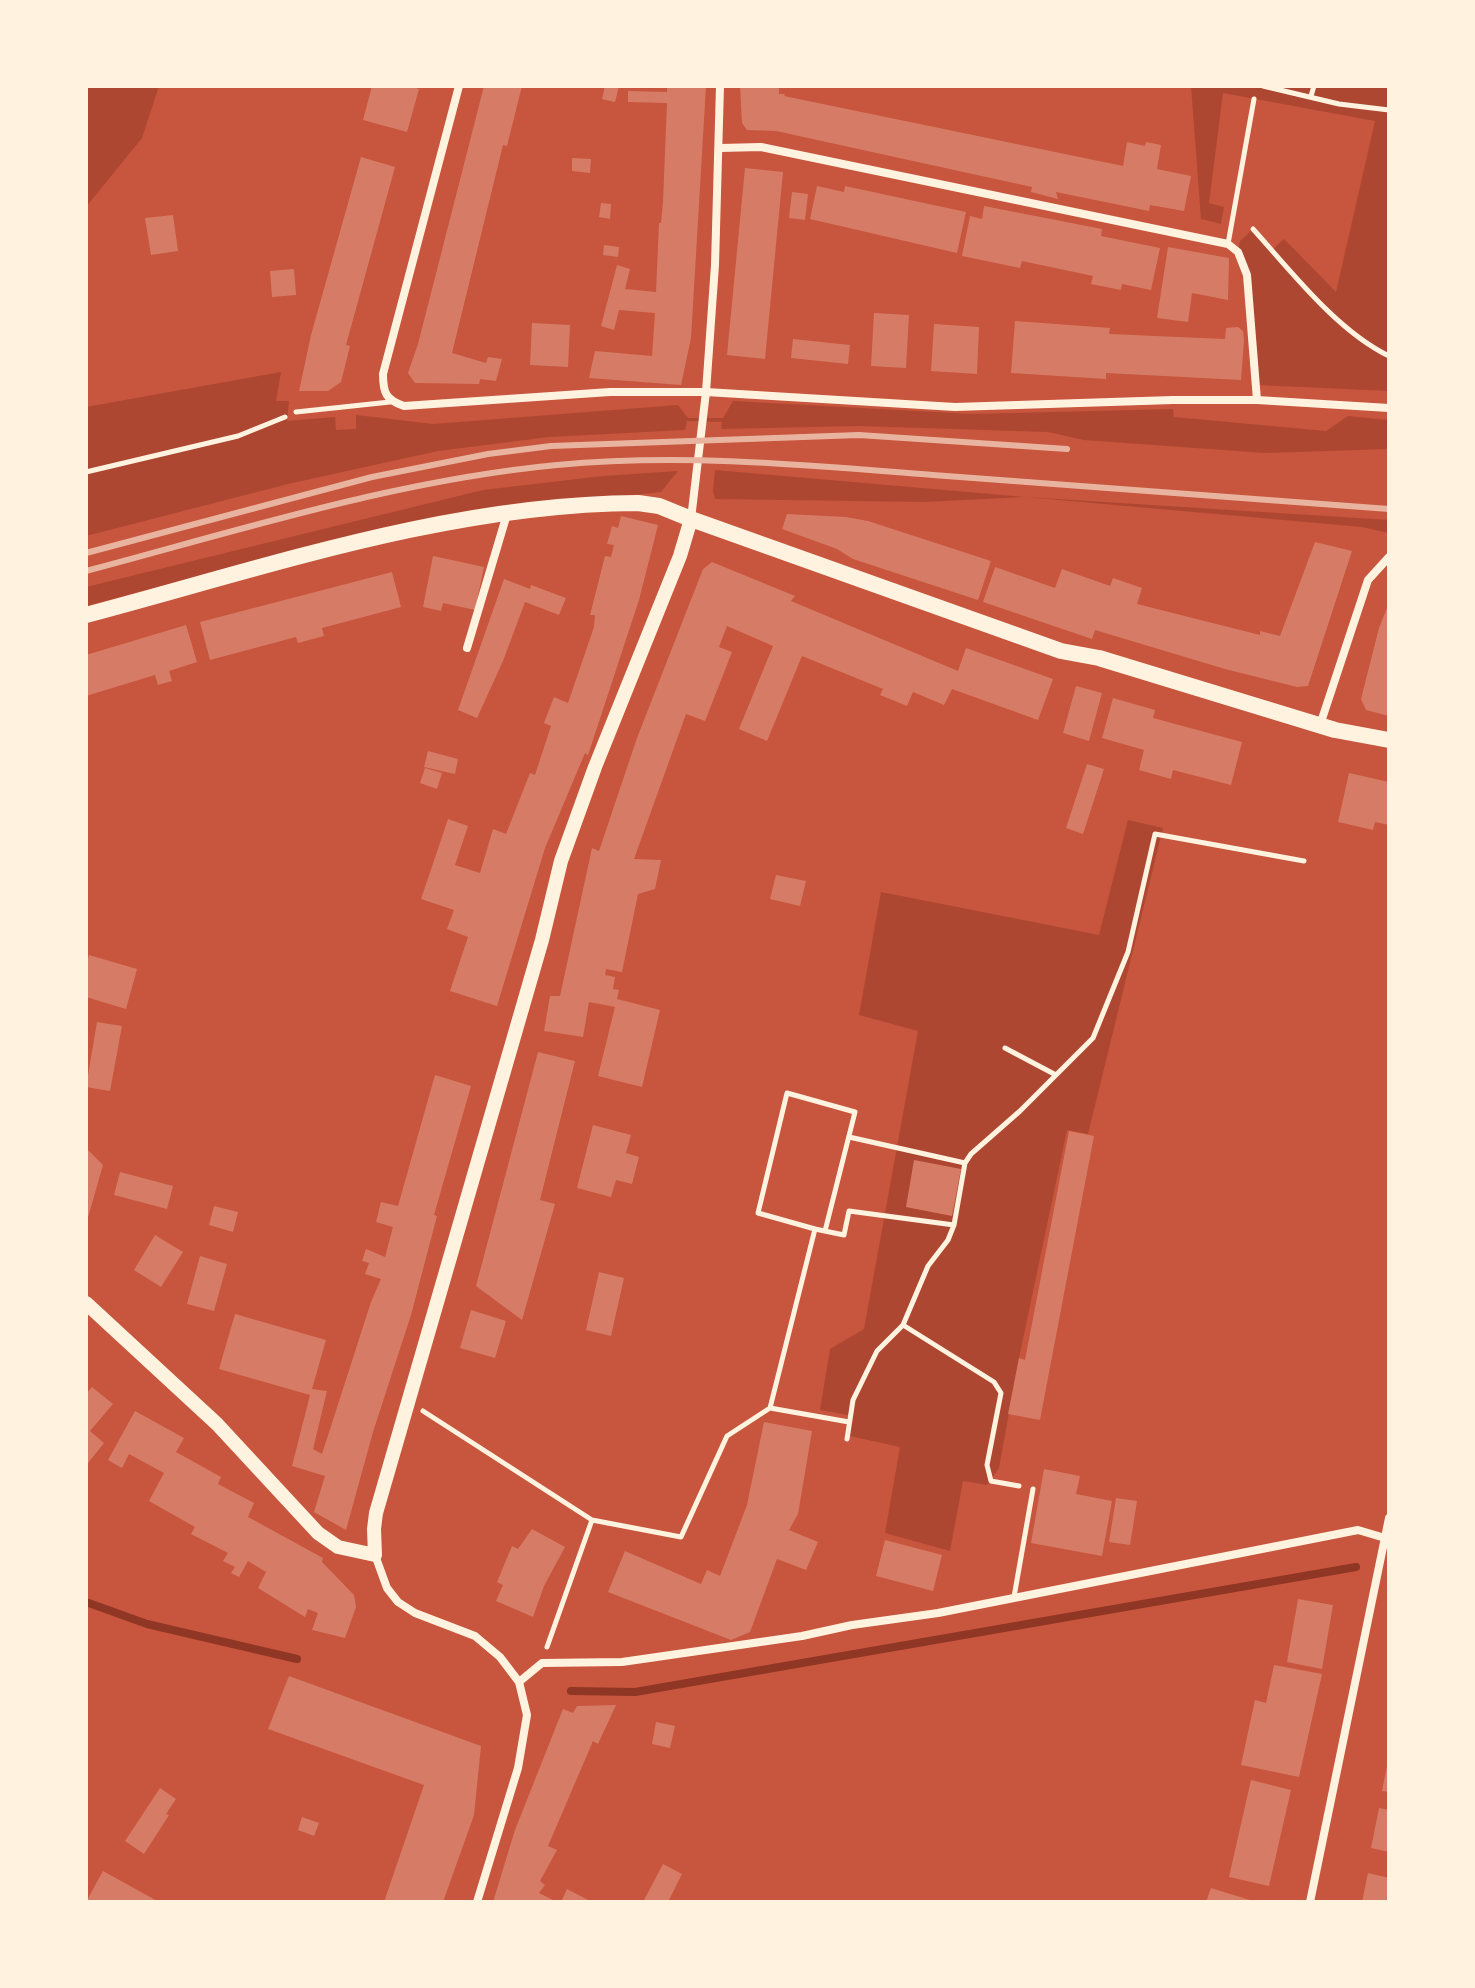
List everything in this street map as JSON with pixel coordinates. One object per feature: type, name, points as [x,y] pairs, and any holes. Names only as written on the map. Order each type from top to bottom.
[{"type":"main road","points":[[86,615],[402,530],[508,513],[638,503],[659,506],[1061,651],[1115,662],[1320,725],[1389,740]]},
{"type":"street","points":[[459,86],[383,374],[383,390],[390,402],[404,406],[610,392],[706,392],[955,407],[1257,400],[1389,408]]},
{"type":"street","points":[[477,1902],[518,1768],[527,1715],[519,1682],[500,1657],[475,1636],[415,1613],[398,1602],[387,1588],[375,1555],[376,1513],[542,940],[561,861],[595,767],[680,556],[691,519],[706,392],[720,148],[720,86]]},
{"type":"street","points":[[720,148],[761,147],[1228,244],[1238,252],[1247,275],[1257,400]]},
{"type":"street","points":[[467,648],[508,513]]},
{"type":"street","points":[[1320,725],[1368,580],[1389,557]]},
{"type":"street","points":[[86,1303],[217,1424],[318,1533],[338,1547],[375,1555]]},
{"type":"street","points":[[1310,1902],[1389,1518]]},
{"type":"street","points":[[519,1682],[542,1663],[622,1662],[802,1636],[852,1625],[938,1613],[1358,1530],[1385,1538]]},
{"type":"lane","points":[[1228,244],[1254,99]]},
{"type":"lane","points":[[1253,229],[1323,305],[1355,334],[1389,356]]},
{"type":"lane","points":[[296,412],[390,402]]},
{"type":"lane","points":[[1014,1598],[1033,1489]]},
{"type":"path","points":[[1262,86],[1339,104],[1389,110]]},
{"type":"path","points":[[1311,96],[1314,86]]},
{"type":"path","points":[[86,472],[238,436],[296,412]]},
{"type":"path","points":[[847,1439],[853,1400],[877,1351],[903,1325],[928,1266],[948,1240],[954,1225],[965,1163],[1093,1038],[1128,952],[1155,834],[1304,861]]},
{"type":"path","points":[[1005,1048],[1056,1075]]},
{"type":"path","points":[[825,1231],[855,1112],[787,1093],[758,1213],[815,1229],[844,1235],[849,1211],[954,1225]]},
{"type":"path","points":[[849,1137],[965,1163]]},
{"type":"path","points":[[408,1402],[592,1520],[681,1537],[727,1436],[770,1408],[815,1229]]},
{"type":"path","points":[[903,1325],[994,1382],[1001,1393],[987,1465],[991,1481],[1033,1489]]},
{"type":"path","points":[[770,1408],[849,1422]]},
{"type":"path","points":[[542,1663],[592,1520]]},
{"type":"shaded area","points":[[86,86],[159,86],[142,138],[86,207]]},
{"type":"shaded area","points":[[1191,86],[1389,86],[1389,391],[1257,385],[1251,304],[1238,252],[1240,241],[1253,229],[1272,250],[1284,239],[1336,292],[1375,121],[1223,93],[1209,203],[1224,207],[1221,224],[1201,219]]},
{"type":"shaded area","points":[[281,372],[276,401],[289,401],[287,421],[335,417],[336,430],[356,429],[356,415],[433,424],[678,405],[688,418],[723,418],[733,401],[972,414],[1173,409],[1174,417],[1326,431],[1348,416],[1389,420],[1389,449],[1265,453],[1084,440],[1048,432],[859,426],[721,429],[722,422],[687,421],[685,430],[549,437],[438,451],[288,484],[86,536],[86,407]]},
{"type":"shaded area","points":[[715,470],[1025,497],[925,502],[715,499]]},
{"type":"shaded area","points":[[678,471],[661,492],[468,513],[387,527],[86,606],[86,587],[483,490]]},
{"type":"shaded area","points":[[1025,497],[1389,520],[1389,533],[1362,527]]},
{"type":"shaded area","points":[[1128,820],[1163,828],[1088,1134],[1067,1130],[999,1468],[987,1485],[963,1481],[950,1551],[885,1533],[900,1447],[845,1435],[848,1415],[820,1410],[830,1349],[864,1329],[918,1031],[859,1015],[881,892],[1099,935]]},
{"type":"building","points":[[372,86],[419,89],[407,132],[363,120]]},
{"type":"building","points":[[484,86],[522,86],[507,146],[503,145],[452,353],[486,363],[488,357],[502,359],[496,381],[480,379],[479,384],[415,383],[408,373]]},
{"type":"building","points":[[605,86],[619,86],[615,102],[602,99]]},
{"type":"building","points":[[667,86],[706,86],[691,338],[681,385],[589,378],[595,351],[652,356],[655,313],[619,310],[614,330],[601,326],[617,265],[630,269],[625,289],[656,292],[667,103],[628,102],[628,91],[667,92]]},
{"type":"building","points":[[740,86],[779,86],[779,94],[784,96],[1123,166],[1127,142],[1145,146],[1146,142],[1161,145],[1157,169],[1191,176],[1184,211],[1150,205],[1149,211],[1056,192],[1058,199],[1031,192],[1032,187],[776,131],[747,130],[742,123]]},
{"type":"building","points":[[361,157],[395,167],[346,345],[350,346],[341,382],[328,391],[299,391],[311,335]]},
{"type":"building","points":[[572,158],[591,159],[590,173],[572,171]]},
{"type":"building","points":[[745,168],[783,172],[765,359],[727,355]]},
{"type":"building","points":[[817,186],[844,192],[845,186],[966,212],[957,253],[810,219]]},
{"type":"building","points":[[792,192],[808,194],[805,220],[789,218]]},
{"type":"building","points":[[601,203],[611,204],[610,219],[599,217]]},
{"type":"building","points":[[984,206],[1102,229],[1101,236],[1160,248],[1151,290],[1122,284],[1121,290],[1091,284],[1093,276],[1022,261],[1020,268],[962,256],[970,216],[982,219]]},
{"type":"building","points":[[173,215],[178,251],[151,255],[145,218]]},
{"type":"building","points":[[604,245],[619,247],[618,257],[603,255]]},
{"type":"building","points":[[1168,247],[1229,258],[1228,300],[1192,293],[1188,322],[1157,318]]},
{"type":"building","points":[[294,269],[296,295],[272,297],[270,271]]},
{"type":"building","points":[[874,313],[909,315],[906,368],[871,366]]},
{"type":"building","points":[[1015,321],[1110,328],[1109,334],[1225,339],[1226,328],[1238,327],[1243,331],[1244,340],[1241,380],[1106,373],[1106,379],[1011,373]]},
{"type":"building","points":[[532,323],[570,325],[568,367],[530,365]]},
{"type":"building","points":[[934,324],[979,327],[977,374],[931,371]]},
{"type":"building","points":[[793,339],[850,345],[848,364],[791,358]]},
{"type":"building","points":[[787,514],[868,521],[991,561],[978,600],[853,559],[837,549],[782,529]]},
{"type":"building","points":[[621,516],[658,525],[639,600],[588,755],[585,753],[545,848],[497,1006],[450,991],[468,937],[447,929],[454,910],[421,899],[448,819],[468,826],[455,865],[480,873],[493,829],[506,834],[530,773],[535,775],[551,726],[544,723],[554,697],[568,703],[594,627],[595,615],[590,615],[605,556],[611,557],[614,545],[607,544],[612,526],[618,528]]},
{"type":"building","points":[[1315,542],[1352,551],[1308,686],[1297,687],[1225,669],[1095,630],[1092,639],[983,602],[995,567],[1055,588],[1062,569],[1110,586],[1113,578],[1142,588],[1137,604],[1260,635],[1260,631],[1280,636]]},
{"type":"building","points":[[433,556],[484,567],[475,610],[443,603],[441,611],[423,607]]},
{"type":"building","points":[[712,562],[795,596],[791,601],[958,671],[966,648],[1053,679],[1038,720],[952,689],[944,705],[913,692],[907,706],[880,695],[883,689],[802,656],[767,741],[739,729],[773,646],[727,626],[719,647],[732,652],[705,721],[686,714],[634,859],[661,860],[655,889],[638,894],[622,972],[606,969],[605,975],[615,977],[613,989],[619,990],[617,999],[660,1010],[642,1087],[598,1076],[615,1007],[589,1002],[583,1037],[544,1031],[550,996],[560,996],[592,848],[599,851],[637,738],[703,569]]},
{"type":"building","points":[[392,572],[401,607],[322,628],[324,636],[298,643],[296,637],[210,660],[200,622]]},
{"type":"building","points":[[504,579],[566,598],[559,615],[525,602],[477,718],[458,710]]},
{"type":"building","points":[[1389,603],[1389,716],[1366,710],[1361,699],[1379,628]]},
{"type":"building","points":[[186,625],[197,662],[169,671],[172,681],[158,685],[155,675],[86,696],[86,655]]},
{"type":"building","points":[[1076,686],[1102,693],[1089,741],[1063,733]]},
{"type":"building","points":[[1113,698],[1155,710],[1153,718],[1242,742],[1231,785],[1173,770],[1171,779],[1139,770],[1144,750],[1102,738]]},
{"type":"building","points":[[428,751],[458,759],[455,774],[424,767]]},
{"type":"building","points":[[1087,764],[1104,769],[1083,834],[1066,828]]},
{"type":"building","points":[[425,768],[442,773],[437,789],[420,783]]},
{"type":"building","points":[[1349,773],[1389,782],[1389,825],[1375,822],[1373,830],[1338,822]]},
{"type":"building","points":[[776,875],[806,881],[800,906],[770,899]]},
{"type":"building","points":[[89,955],[137,969],[126,1009],[86,997]]},
{"type":"building","points":[[97,1022],[122,1026],[110,1091],[86,1087]]},
{"type":"building","points":[[538,1052],[575,1061],[540,1200],[555,1204],[522,1320],[476,1286]]},
{"type":"building","points":[[435,1075],[471,1086],[434,1215],[437,1216],[411,1315],[373,1432],[346,1530],[314,1512],[325,1476],[292,1466],[310,1395],[219,1369],[235,1314],[326,1340],[312,1389],[327,1391],[313,1449],[322,1454],[381,1279],[365,1274],[369,1263],[362,1261],[366,1249],[385,1257],[393,1227],[376,1222],[381,1202],[398,1206]]},
{"type":"building","points":[[593,1125],[631,1135],[626,1153],[639,1157],[632,1184],[616,1180],[611,1197],[577,1188]]},
{"type":"building","points":[[1069,1131],[1094,1136],[1040,1420],[1008,1414],[1019,1358],[1025,1360]]},
{"type":"building","points":[[86,1148],[103,1165],[87,1221],[86,1221]]},
{"type":"building","points":[[914,1160],[961,1169],[952,1216],[906,1207]]},
{"type":"building","points":[[120,1172],[173,1186],[167,1209],[114,1195]]},
{"type":"building","points":[[214,1206],[238,1212],[233,1232],[209,1225]]},
{"type":"building","points":[[155,1235],[183,1252],[161,1287],[134,1270]]},
{"type":"building","points":[[200,1256],[227,1264],[214,1311],[187,1304]]},
{"type":"building","points":[[599,1272],[624,1278],[611,1336],[586,1330]]},
{"type":"building","points":[[471,1310],[506,1321],[495,1358],[460,1348]]},
{"type":"building","points":[[92,1387],[113,1404],[90,1431],[104,1443],[88,1463],[86,1394]]},
{"type":"building","points":[[135,1411],[184,1438],[176,1452],[221,1477],[218,1484],[254,1503],[248,1517],[323,1558],[322,1562],[354,1595],[356,1607],[345,1638],[312,1630],[318,1613],[308,1609],[305,1617],[258,1588],[266,1572],[248,1561],[239,1577],[231,1573],[235,1567],[223,1561],[228,1553],[191,1534],[195,1527],[149,1501],[164,1473],[129,1454],[122,1468],[108,1460]]},
{"type":"building","points":[[764,1422],[812,1431],[798,1514],[789,1530],[818,1542],[806,1570],[777,1559],[750,1632],[731,1640],[608,1592],[625,1551],[701,1584],[707,1570],[720,1576],[747,1505]]},
{"type":"building","points":[[1044,1469],[1080,1476],[1076,1494],[1112,1501],[1102,1556],[1031,1543]]},
{"type":"building","points":[[1116,1498],[1137,1501],[1130,1545],[1109,1542]]},
{"type":"building","points":[[532,1529],[565,1547],[544,1586],[533,1617],[496,1601],[503,1585],[497,1582],[512,1546],[518,1549]]},
{"type":"building","points":[[885,1540],[942,1555],[933,1591],[876,1576]]},
{"type":"building","points":[[1298,1599],[1333,1605],[1322,1669],[1287,1662]]},
{"type":"building","points":[[1274,1665],[1322,1674],[1299,1777],[1241,1765],[1255,1700],[1266,1703]]},
{"type":"building","points":[[289,1676],[481,1746],[474,1815],[443,1902],[384,1902],[424,1785],[268,1729]]},
{"type":"building","points":[[616,1705],[598,1744],[593,1741],[548,1846],[557,1850],[540,1881],[545,1885],[539,1893],[557,1902],[493,1902],[515,1830],[563,1709],[573,1713],[577,1706]]},
{"type":"building","points":[[656,1722],[675,1726],[670,1748],[652,1744]]},
{"type":"building","points":[[1389,1761],[1389,1792],[1382,1791]]},
{"type":"building","points":[[1251,1780],[1291,1790],[1269,1886],[1229,1877]]},
{"type":"building","points":[[160,1788],[176,1799],[144,1854],[125,1841]]},
{"type":"building","points":[[1379,1808],[1389,1810],[1389,1852],[1371,1848]]},
{"type":"building","points":[[302,1817],[319,1823],[314,1836],[298,1830]]},
{"type":"building","points":[[663,1864],[682,1874],[668,1902],[643,1902]]},
{"type":"building","points":[[103,1871],[159,1902],[86,1902]]},
{"type":"building","points":[[1368,1873],[1389,1878],[1389,1902],[1362,1902]]},
{"type":"building","points":[[1211,1888],[1253,1901],[1253,1902],[1206,1902]]},
{"type":"building","points":[[567,1889],[592,1902],[561,1902]]},
{"type":"waterway","points":[[571,1691],[635,1692],[1356,1567]]},
{"type":"waterway","points":[[86,1602],[147,1624],[297,1659]]},
{"type":"railway","points":[[86,553],[372,477],[488,454],[551,446],[859,435],[1067,449]]},
{"type":"railway","points":[[86,571],[379,494],[497,472],[604,462],[698,460],[792,464],[1389,509]]}]
